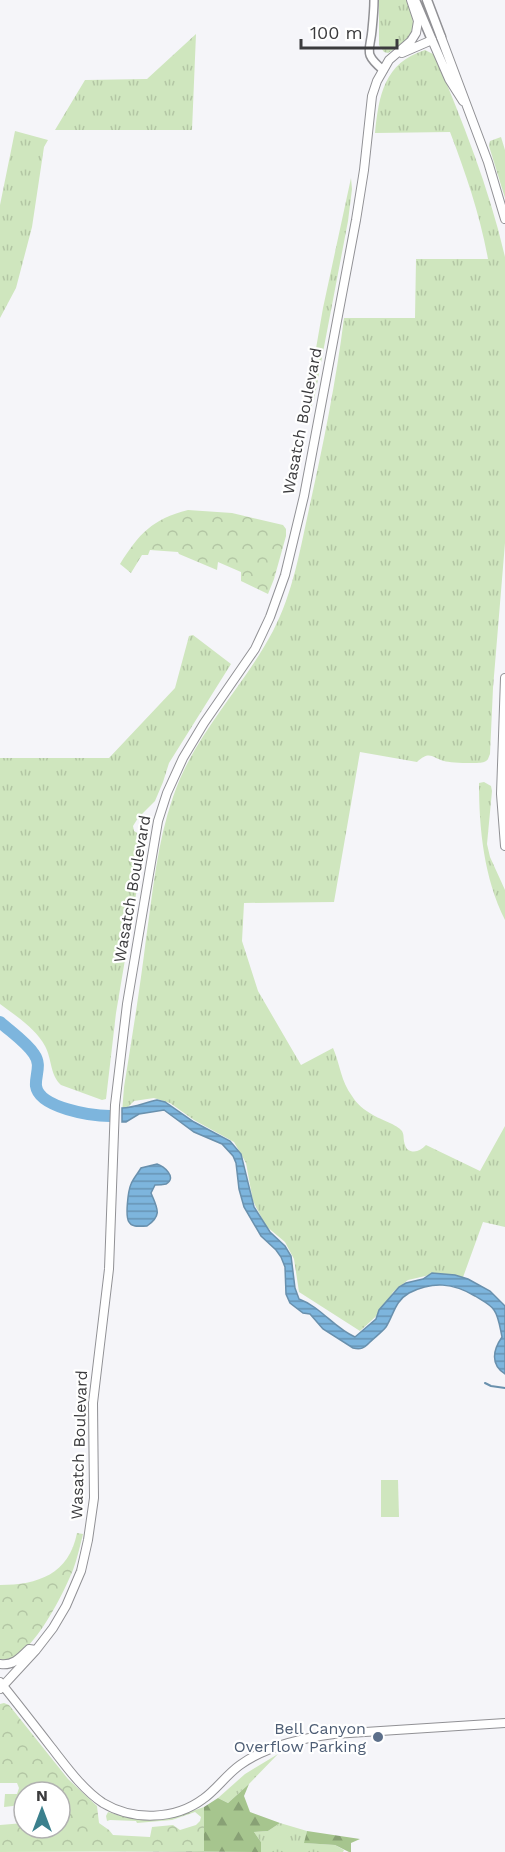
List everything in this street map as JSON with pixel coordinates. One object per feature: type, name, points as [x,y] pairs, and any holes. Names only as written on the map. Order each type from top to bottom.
[{"type":"main road","name":"Wasatch Boulevard","points":[[1,1686],[36,1650],[53,1628],[74,1589],[85,1555],[91,1523],[94,1498],[93,1403],[107,1294],[115,1105],[127,1004],[158,821],[167,793],[183,758],[204,723],[255,650],[285,575],[305,488],[356,220],[372,96],[377,81],[391,57],[411,41],[416,33],[418,21],[413,0]]},
{"type":"main road","name":"Wasatch Boulevard","points":[[383,70],[405,52],[437,38],[413,0]]},
{"type":"main road","points":[[421,0],[437,38]]},
{"type":"main road","points":[[426,0],[448,79],[466,105],[494,179],[505,219]]},
{"type":"main road","points":[[505,678],[501,794],[505,846]]},
{"type":"main road","points":[[0,1664],[10,1664],[29,1649],[36,1650]]},
{"type":"main road","points":[[1,1686],[91,1794],[104,1804],[128,1814],[141,1815],[168,1814],[192,1807],[212,1792],[240,1765],[282,1745],[334,1734],[505,1723]]},
{"type":"street","points":[[374,0],[369,49],[372,60],[383,70]]},
{"type":"green space","points":[[379,0],[407,0],[412,18],[412,31],[409,36],[388,53],[384,52],[379,45]]},
{"type":"green space","points":[[196,34],[192,130],[55,130],[85,80],[147,79]]},
{"type":"green space","points":[[425,50],[435,55],[465,129],[491,205],[505,257],[505,543],[490,754],[488,760],[484,762],[464,763],[447,762],[431,756],[425,756],[417,762],[360,752],[334,902],[244,903],[242,941],[258,991],[301,1065],[333,1048],[348,1091],[361,1107],[400,1129],[407,1149],[417,1151],[426,1145],[480,1171],[505,1126],[505,1227],[483,1222],[462,1280],[434,1274],[408,1280],[393,1292],[384,1309],[360,1331],[299,1292],[294,1259],[285,1242],[266,1226],[253,1201],[246,1163],[234,1142],[194,1120],[170,1103],[154,1098],[134,1101],[122,1113],[153,885],[168,814],[182,774],[193,752],[261,652],[286,602],[299,556],[319,462],[344,318],[415,318],[416,259],[488,259],[472,195],[450,132],[375,133],[382,93],[392,72],[400,63]]},
{"type":"green space","points":[[15,131],[48,140],[44,147],[32,227],[16,288],[0,318],[0,205]]},
{"type":"green space","points":[[501,137],[505,150],[505,198],[489,146],[490,141]]},
{"type":"green space","points":[[351,178],[348,221],[314,400],[309,412],[305,412],[323,308]]},
{"type":"green space","points":[[188,510],[232,513],[283,525],[286,529],[286,536],[268,594],[241,581],[241,572],[218,562],[217,570],[178,552],[150,550],[148,555],[142,555],[131,573],[120,564],[140,536],[148,529],[165,518]]},
{"type":"green space","points":[[193,635],[231,664],[169,763],[155,801],[133,826],[134,831],[144,837],[145,841],[116,1013],[106,1099],[102,1100],[61,1085],[55,1077],[41,1040],[25,1023],[0,1004],[0,758],[109,758],[175,688],[189,636]]},
{"type":"green space","points":[[484,782],[491,786],[492,791],[487,844],[490,857],[505,890],[505,920],[492,887],[484,853],[479,783]]},
{"type":"green space","points":[[381,1480],[398,1480],[399,1517],[381,1517]]},
{"type":"green space","points":[[77,1533],[83,1534],[73,1570],[44,1626],[23,1651],[11,1658],[0,1660],[0,1585],[27,1583],[50,1574],[67,1558]]},
{"type":"green space","points":[[0,1704],[9,1705],[69,1780],[12,1780],[12,1783],[0,1783]]},
{"type":"green space","points":[[278,1754],[228,1803],[218,1798],[245,1774]]},
{"type":"green space","points":[[72,1783],[97,1806],[99,1823],[113,1835],[150,1837],[152,1827],[173,1825],[180,1830],[196,1825],[201,1817],[195,1812],[172,1820],[137,1823],[136,1821],[107,1821],[108,1812],[146,1820],[168,1818],[204,1807],[204,1851],[0,1852],[0,1825],[12,1824],[12,1840],[72,1840]]},
{"type":"green space","points":[[249,1784],[244,1796],[250,1812],[280,1823],[268,1831],[254,1832],[261,1842],[261,1852],[94,1851],[204,1851],[204,1807],[218,1798],[228,1803]]},
{"type":"green space","points":[[5,1794],[12,1794],[12,1806],[4,1807]]},
{"type":"green space","points":[[280,1823],[307,1831],[305,1843],[335,1845],[344,1850],[343,1852],[261,1852],[261,1842],[254,1832],[268,1831]]},
{"type":"green space","points":[[307,1831],[360,1839],[351,1843],[351,1852],[349,1852],[335,1845],[304,1843]]},
{"type":"water","points":[[157,1100],[165,1102],[194,1122],[230,1141],[241,1154],[254,1207],[270,1232],[285,1246],[291,1256],[295,1288],[299,1299],[314,1307],[355,1337],[376,1319],[379,1310],[399,1287],[406,1283],[423,1279],[432,1273],[455,1275],[468,1279],[490,1291],[505,1306],[505,1374],[497,1366],[494,1357],[502,1337],[494,1310],[475,1296],[451,1286],[435,1285],[418,1289],[404,1296],[386,1327],[362,1348],[353,1348],[323,1329],[310,1314],[303,1313],[290,1303],[286,1294],[285,1267],[281,1257],[261,1236],[244,1207],[236,1163],[222,1144],[194,1132],[164,1110],[139,1114],[122,1122],[122,1108]]},
{"type":"water","points":[[157,1164],[166,1169],[170,1178],[166,1184],[155,1185],[151,1193],[157,1207],[157,1215],[147,1226],[132,1225],[127,1215],[131,1184],[141,1168]]},
{"type":"waterway","points":[[0,1022],[23,1041],[34,1054],[38,1066],[36,1086],[39,1094],[46,1100],[67,1109],[110,1116]]},
{"type":"waterway","points":[[485,1383],[505,1388]]},
{"type":"place","name":"Bell Canyon Overflow Parking","points":[[378,1737]]}]
